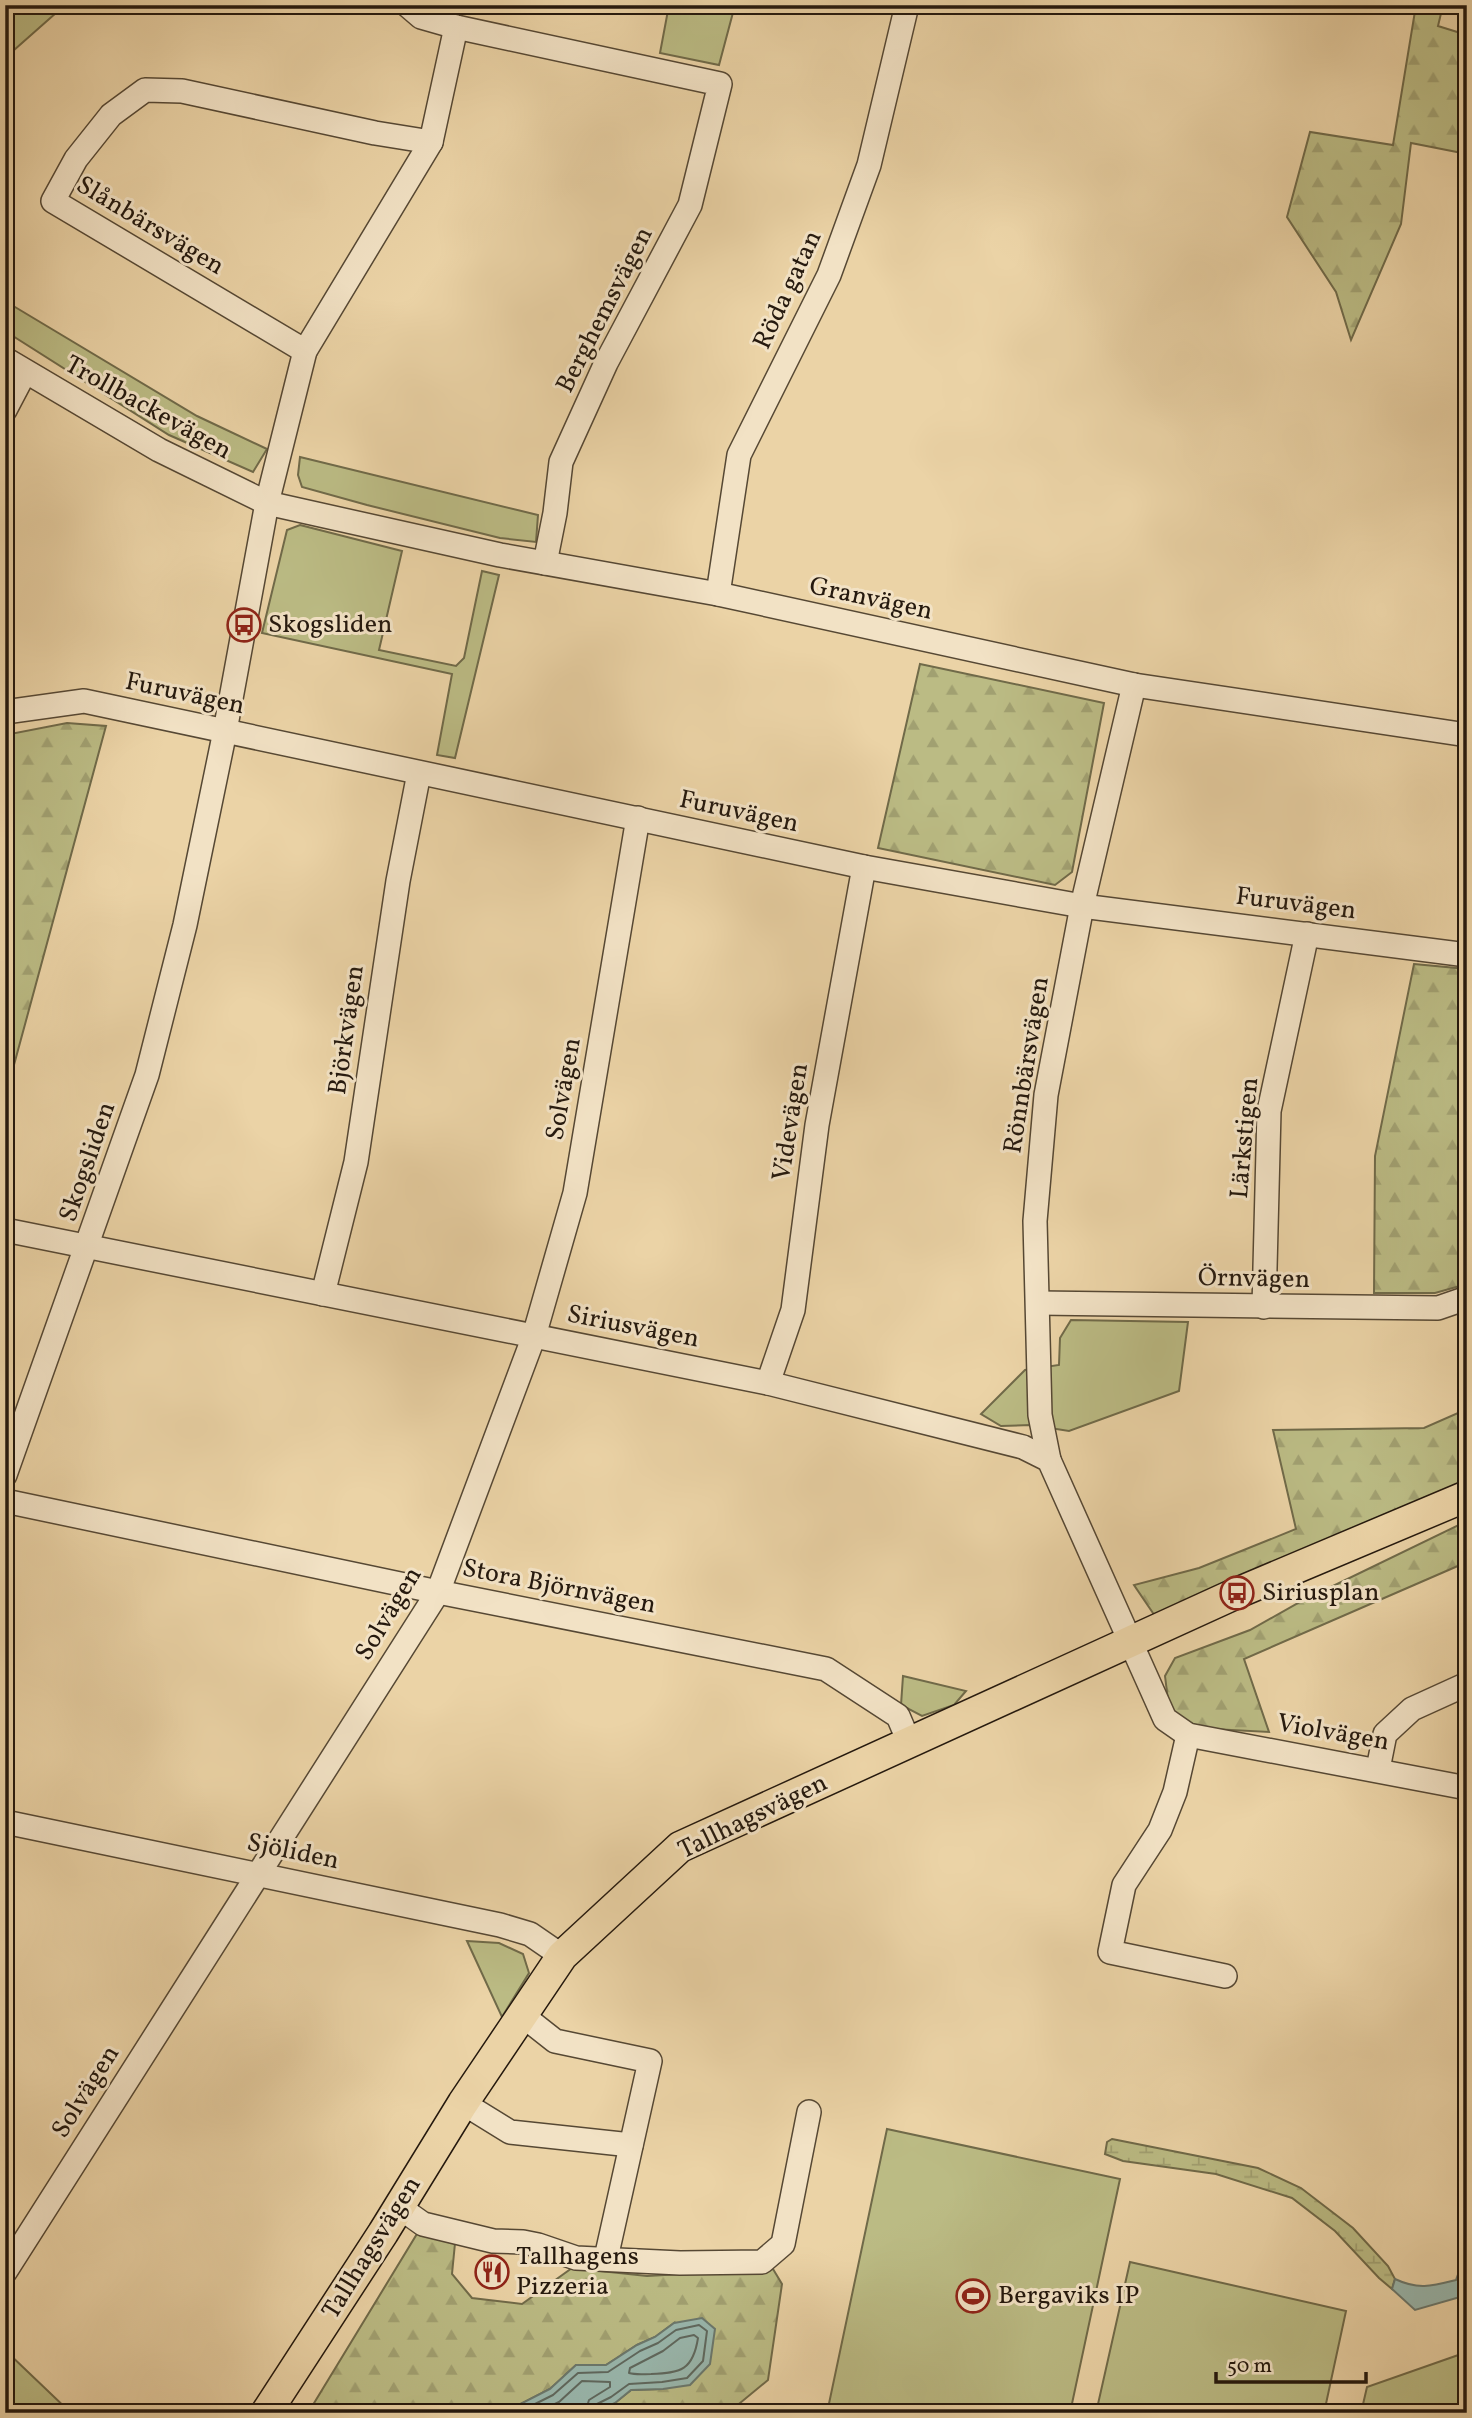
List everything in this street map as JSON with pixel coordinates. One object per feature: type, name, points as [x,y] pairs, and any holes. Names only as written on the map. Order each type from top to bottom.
[{"type":"main road","name":"Tallhagsvägen","points":[[266,2413],[463,2103],[562,1956],[680,1847],[1237,1593],[1467,1496]]},
{"type":"street","points":[[407,5],[421,16],[456,27]]},
{"type":"street","name":"Röda gatan","points":[[718,594],[739,455],[830,275],[869,165],[907,5]]},
{"type":"street","name":"Berghemsvägen","points":[[456,27],[720,84],[690,205],[606,363],[561,462],[545,563]]},
{"type":"street","name":"Skogsliden","points":[[5,1475],[147,1075],[185,925],[225,731],[267,503],[304,351],[431,142],[456,27]]},
{"type":"street","name":"Slånbärsvägen","points":[[304,351],[53,201],[76,159],[111,115],[145,90],[182,91],[375,133],[431,142]]},
{"type":"street","name":"Trollbackevägen","points":[[5,359],[159,450],[267,503]]},
{"type":"street","points":[[5,410],[25,372]]},
{"type":"street","name":"Granvägen","points":[[267,503],[545,563],[718,594],[1135,685],[1467,735]]},
{"type":"street","name":"Rönnbärsvägen","points":[[1049,1460],[1040,1415],[1035,1221],[1046,1095],[1082,906],[1135,685]]},
{"type":"street","name":"Furuvägen","points":[[5,712],[84,701],[864,867],[1082,906],[1467,955]]},
{"type":"street","name":"Björkvägen","points":[[323,1294],[356,1162],[398,881],[419,773]]},
{"type":"street","name":"Solvägen","points":[[5,2272],[438,1592],[534,1336],[575,1193],[638,818]]},
{"type":"street","name":"Videvägen","points":[[768,1383],[793,1310],[817,1125],[864,867]]},
{"type":"street","name":"Lärkstigen","points":[[1264,1307],[1269,1111],[1307,934]]},
{"type":"street","name":"Siriusvägen","points":[[5,1230],[768,1383],[1023,1447],[1049,1460]]},
{"type":"street","name":"Örnvägen","points":[[1038,1303],[1438,1308],[1467,1298]]},
{"type":"street","points":[[1049,1460],[1165,1719],[1188,1735],[1175,1792],[1160,1830],[1124,1885],[1110,1952],[1225,1976]]},
{"type":"street","name":"Stora Björnvägen","points":[[5,1501],[438,1592],[826,1669],[898,1716],[909,1742]]},
{"type":"street","points":[[1378,1769],[1385,1734],[1412,1709],[1467,1684]]},
{"type":"street","name":"Violvägen","points":[[1188,1735],[1467,1788]]},
{"type":"street","name":"Sjöliden","points":[[5,1822],[500,1925],[530,1934],[562,1956]]},
{"type":"street","points":[[522,2015],[555,2041],[650,2061],[606,2258]]},
{"type":"street","points":[[463,2103],[510,2132],[631,2145]]},
{"type":"street","points":[[399,2207],[423,2224],[492,2241],[523,2242],[576,2258],[680,2263],[762,2262],[783,2244],[809,2112]]},
{"type":"green space","points":[[5,5],[65,5],[5,58]]},
{"type":"green space","points":[[669,5],[735,5],[719,65],[660,53]]},
{"type":"green space","points":[[1416,5],[1443,5],[1438,26],[1467,35],[1467,154],[1411,143],[1401,224],[1351,340],[1336,292],[1287,217],[1310,132],[1393,145]]},
{"type":"green space","points":[[5,301],[197,416],[267,449],[253,472],[169,435],[5,331]]},
{"type":"green space","points":[[300,457],[538,515],[536,542],[500,538],[302,487],[298,475]]},
{"type":"green space","points":[[300,525],[402,551],[379,650],[456,666],[464,658],[482,571],[499,575],[455,758],[437,755],[452,674],[262,633],[287,530]]},
{"type":"green space","points":[[920,664],[1104,703],[1072,872],[1055,885],[878,848]]},
{"type":"green space","points":[[67,723],[106,726],[5,1098],[5,735]]},
{"type":"green space","points":[[1414,964],[1467,969],[1467,1284],[1435,1293],[1374,1293],[1375,1156]]},
{"type":"green space","points":[[1071,1320],[1188,1322],[1179,1391],[1069,1431],[1031,1425],[1001,1426],[981,1414],[1025,1370],[1059,1365],[1060,1338]]},
{"type":"green space","points":[[1467,1409],[1467,1484],[1155,1616],[1134,1585],[1199,1568],[1296,1529],[1273,1430],[1424,1428]]},
{"type":"green space","points":[[1467,1521],[1467,1562],[1244,1659],[1269,1732],[1193,1728],[1169,1708],[1165,1676],[1175,1658],[1250,1630],[1300,1602]]},
{"type":"green space","points":[[903,1676],[966,1691],[954,1705],[922,1716],[901,1705]]},
{"type":"green space","points":[[467,1941],[499,1943],[523,1954],[529,1973],[502,2017]]},
{"type":"green space","name":"Bergaviks IP","points":[[887,2129],[1120,2179],[1070,2413],[827,2413]]},
{"type":"green space","points":[[1112,2139],[1258,2168],[1301,2188],[1353,2228],[1388,2266],[1395,2279],[1392,2289],[1335,2231],[1292,2198],[1216,2174],[1123,2161],[1105,2154],[1107,2142]]},
{"type":"green space","points":[[423,2224],[456,2233],[452,2274],[472,2298],[522,2304],[572,2268],[647,2276],[773,2269],[782,2284],[768,2380],[734,2408],[733,2413],[593,2413],[615,2403],[631,2390],[662,2389],[674,2323],[606,2365],[576,2365],[550,2389],[503,2413],[308,2413]]},
{"type":"green space","points":[[1130,2262],[1346,2311],[1324,2413],[1096,2413]]},
{"type":"green space","points":[[5,2350],[71,2413],[5,2413]]},
{"type":"green space","points":[[1467,2352],[1467,2413],[1361,2413],[1367,2387]]},
{"type":"water","points":[[1467,2261],[1467,2295],[1415,2310],[1392,2289],[1395,2279],[1411,2285],[1425,2286],[1456,2280],[1462,2263]]},
{"type":"water","points":[[702,2318],[715,2329],[710,2364],[690,2385],[631,2390],[615,2403],[593,2413],[503,2413],[550,2389],[576,2365],[606,2365],[674,2323]]},
{"type":"place","name":"Skogsliden","points":[[244,625]]},
{"type":"place","name":"Siriusplan","points":[[1237,1593]]},
{"type":"place","name":"Tallhagens Pizzeria","points":[[492,2272]]},
{"type":"place","name":"Bergaviks IP","points":[[973,2296]]}]
